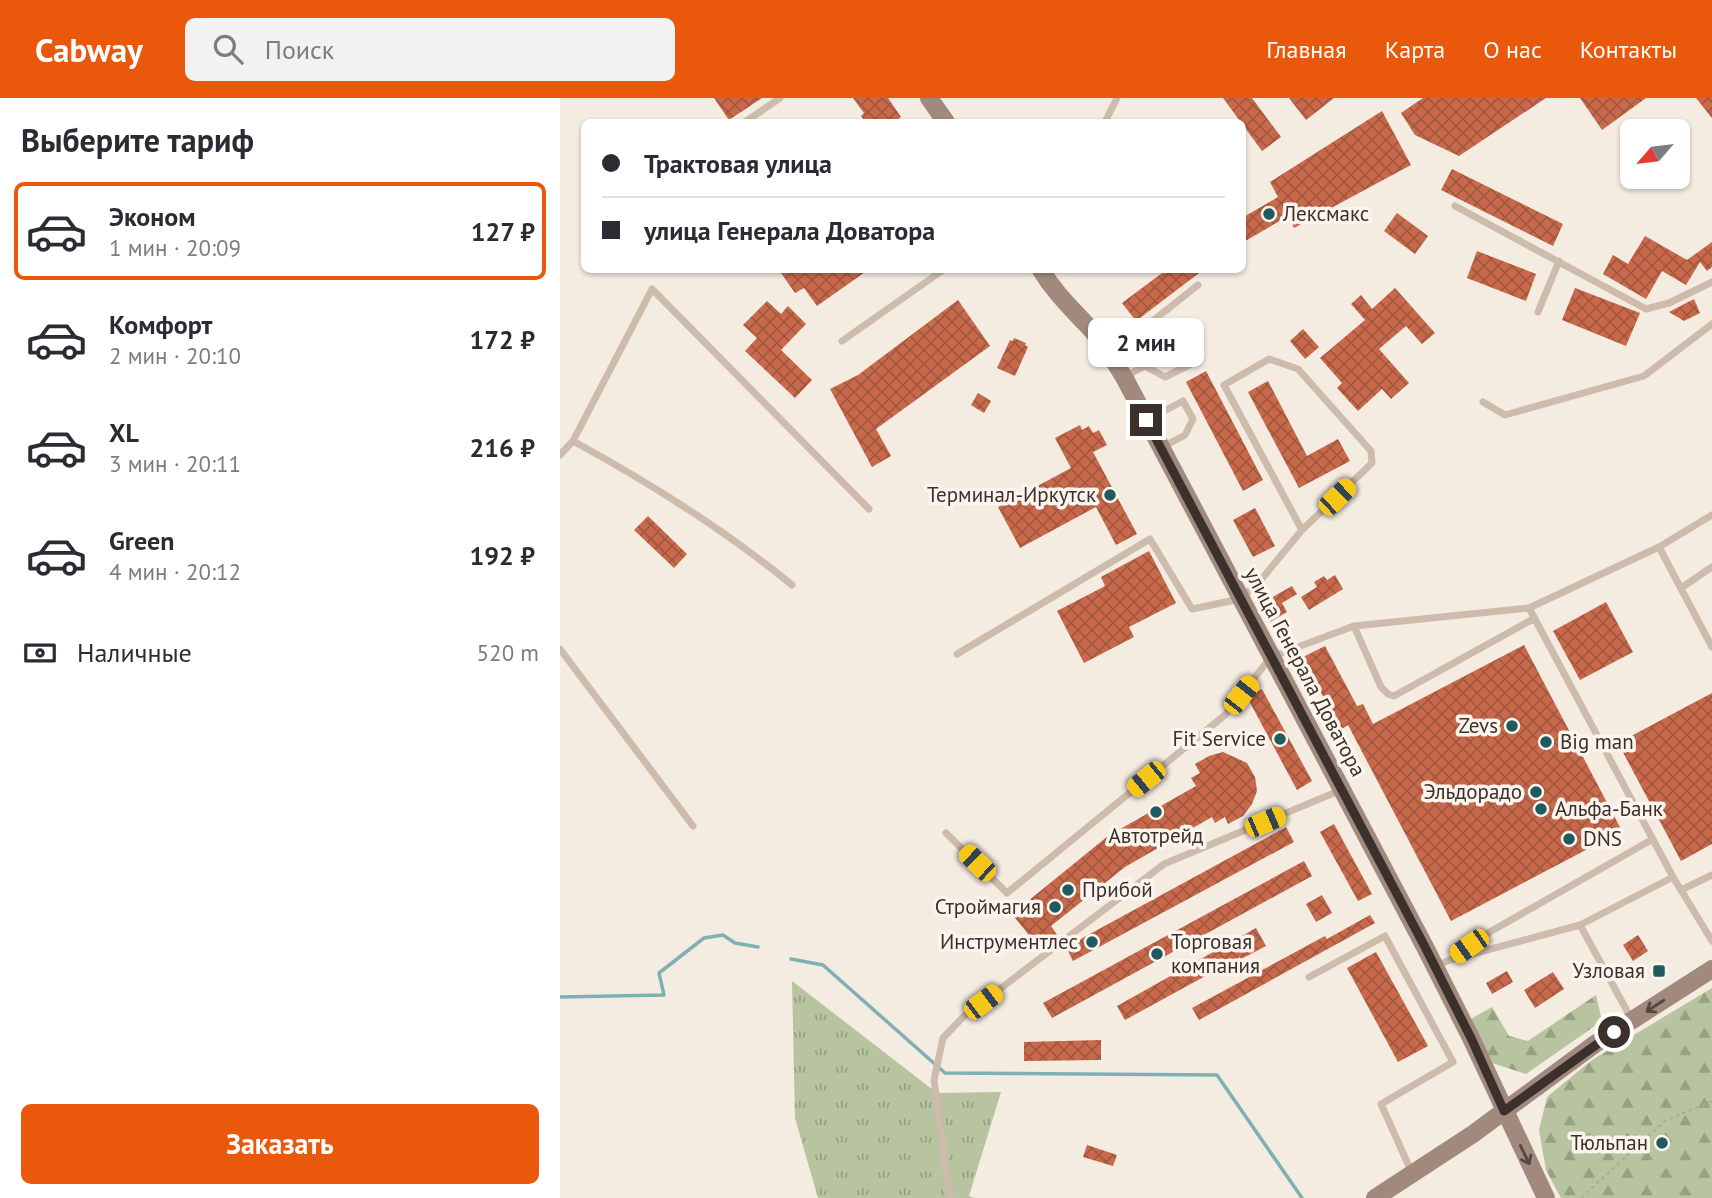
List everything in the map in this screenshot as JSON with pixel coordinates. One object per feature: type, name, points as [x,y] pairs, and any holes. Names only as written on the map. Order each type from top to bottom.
[{"type":"street","points":[[929,98],[944,119]]},
{"type":"street","name":"улица Генерала Доватора","points":[[1043,273],[1053,289],[1110,355],[1124,377],[1341,790],[1442,963],[1471,1038],[1546,1198]]},
{"type":"street","points":[[1375,1198],[1632,1020],[1712,969]]},
{"type":"lane","points":[[749,119],[780,98]]},
{"type":"lane","points":[[1106,119],[1117,98]]},
{"type":"lane","points":[[1455,206],[1646,309],[1669,303],[1712,282]]},
{"type":"lane","points":[[1538,312],[1559,261]]},
{"type":"lane","points":[[842,341],[939,273]]},
{"type":"lane","points":[[1110,355],[1198,285]]},
{"type":"lane","points":[[560,455],[573,441],[652,289],[869,509]]},
{"type":"lane","points":[[1483,402],[1505,415],[1644,376],[1712,324]]},
{"type":"lane","points":[[1124,377],[1145,366],[1182,347],[1191,364],[1165,377],[1145,366]]},
{"type":"lane","points":[[957,654],[1150,539],[1192,608],[1240,599],[1260,581],[1302,530],[1372,463],[1371,451],[1298,369],[1269,359],[1224,385],[1302,530]]},
{"type":"lane","points":[[1146,420],[1183,401],[1193,419],[1185,435],[1161,448]]},
{"type":"lane","points":[[573,441],[644,480],[754,554],[792,585]]},
{"type":"lane","points":[[946,833],[1007,892],[1225,715],[1271,657],[1354,626],[1530,608],[1659,547],[1712,515]]},
{"type":"lane","points":[[1659,547],[1708,631],[1712,647]]},
{"type":"lane","points":[[1681,588],[1712,568]]},
{"type":"lane","points":[[1530,608],[1673,877],[1712,941]]},
{"type":"lane","points":[[1354,626],[1381,687],[1394,696],[1535,618]]},
{"type":"lane","points":[[560,649],[693,826]]},
{"type":"lane","points":[[950,1198],[934,1080],[943,1038],[957,1024],[1164,864],[1341,790]]},
{"type":"lane","points":[[1442,963],[1488,933],[1653,839]]},
{"type":"lane","points":[[1681,890],[1712,875]]},
{"type":"lane","points":[[1442,963],[1580,925],[1673,877]]},
{"type":"lane","points":[[1580,925],[1632,1020]]},
{"type":"lane","points":[[1308,977],[1385,936],[1453,1062],[1381,1104],[1412,1173]]},
{"type":"path","points":[[1581,1198],[1665,1121],[1712,1101]]},
{"type":"green space","points":[[792,981],[937,1093],[1001,1092],[969,1196],[975,1198],[818,1198],[795,1118]]},
{"type":"green space","points":[[1712,988],[1712,1198],[1561,1198],[1546,1170],[1539,1130],[1547,1097],[1592,1060]]},
{"type":"green space","points":[[1596,995],[1602,1021],[1526,1074],[1492,1063],[1469,1020],[1492,1007],[1509,1036],[1528,1041]]},
{"type":"building","points":[[714,98],[762,98],[730,119]]},
{"type":"building","points":[[853,98],[888,98],[901,117],[863,119],[861,116],[864,113]]},
{"type":"building","points":[[1223,98],[1252,98],[1281,137],[1262,151],[1246,129],[1246,119],[1238,119]]},
{"type":"building","points":[[1289,98],[1334,98],[1306,120]]},
{"type":"building","points":[[1423,98],[1546,98],[1459,156],[1415,135],[1401,113]]},
{"type":"building","points":[[1580,98],[1646,98],[1602,130]]},
{"type":"building","points":[[1696,98],[1712,98],[1712,118]]},
{"type":"building","points":[[1382,111],[1411,165],[1294,228],[1288,216],[1246,241],[1246,216],[1278,197],[1270,182]]},
{"type":"building","points":[[1452,169],[1563,224],[1553,246],[1441,190]]},
{"type":"building","points":[[1397,213],[1428,236],[1415,254],[1384,231]]},
{"type":"building","points":[[1645,236],[1687,260],[1712,242],[1712,267],[1707,271],[1700,262],[1686,285],[1662,271],[1646,299],[1603,274],[1613,255],[1628,264]]},
{"type":"building","points":[[1477,251],[1536,274],[1526,301],[1467,278]]},
{"type":"building","points":[[781,273],[864,273],[817,306],[804,288],[795,293]]},
{"type":"building","points":[[1162,273],[1199,273],[1136,321],[1122,303]]},
{"type":"building","points":[[1395,288],[1435,333],[1422,344],[1406,326],[1379,349],[1409,383],[1391,399],[1382,389],[1358,411],[1337,388],[1342,383],[1320,358],[1365,320],[1351,304],[1361,295],[1372,309]]},
{"type":"building","points":[[1575,288],[1640,313],[1626,346],[1562,320]]},
{"type":"building","points":[[1694,299],[1700,313],[1684,321],[1669,312]]},
{"type":"building","points":[[958,300],[990,346],[876,429],[891,456],[872,467],[830,389],[858,375]]},
{"type":"building","points":[[767,301],[781,314],[788,306],[806,324],[781,350],[812,380],[795,398],[745,351],[757,338],[743,325]]},
{"type":"building","points":[[1303,329],[1319,347],[1305,359],[1290,341]]},
{"type":"building","points":[[1014,338],[1026,343],[1028,347],[1015,376],[997,368],[1010,340],[1013,341]]},
{"type":"building","points":[[1206,371],[1263,480],[1243,491],[1186,382]]},
{"type":"building","points":[[1268,381],[1307,456],[1338,439],[1350,461],[1299,488],[1248,392]]},
{"type":"building","points":[[978,393],[991,401],[984,413],[971,405]]},
{"type":"building","points":[[1080,425],[1082,430],[1089,426],[1093,433],[1099,430],[1107,445],[1093,452],[1137,534],[1116,545],[1096,507],[1020,548],[998,507],[1071,468],[1055,438]]},
{"type":"building","points":[[1255,508],[1275,546],[1253,557],[1233,520]]},
{"type":"building","points":[[648,516],[687,554],[674,568],[634,530]]},
{"type":"building","points":[[1149,551],[1176,603],[1129,627],[1134,637],[1084,663],[1057,611],[1105,586],[1101,577]]},
{"type":"building","points":[[1335,575],[1343,589],[1309,610],[1301,597],[1317,587],[1314,582],[1324,576],[1327,580]]},
{"type":"building","points":[[1292,586],[1297,594],[1282,603],[1287,612],[1270,622],[1260,604]]},
{"type":"building","points":[[1606,602],[1633,652],[1580,680],[1553,631]]},
{"type":"building","points":[[1524,645],[1622,831],[1451,921],[1348,725],[1340,730],[1303,657],[1325,646],[1357,706],[1363,704],[1373,724]]},
{"type":"building","name":"Fit Service","points":[[1262,689],[1312,781],[1297,790],[1247,697]]},
{"type":"building","points":[[1712,693],[1712,844],[1681,861],[1618,743]]},
{"type":"building","points":[[1223,752],[1247,763],[1255,777],[1257,791],[1243,816],[1228,824],[1225,817],[1215,823],[1212,817],[1125,867],[1051,926],[1058,936],[1041,950],[1012,914],[1108,836],[1196,786],[1191,778],[1200,773],[1195,764]]},
{"type":"building","points":[[1334,824],[1372,894],[1358,901],[1320,832]]},
{"type":"building","points":[[1286,827],[1294,842],[1073,961],[1066,947]]},
{"type":"building","points":[[1304,861],[1312,876],[1052,1018],[1043,1003]]},
{"type":"building","points":[[1322,895],[1332,913],[1316,922],[1306,904]]},
{"type":"building","points":[[1370,915],[1375,923],[1199,1020],[1192,1008],[1325,936],[1327,939]]},
{"type":"building","points":[[1256,928],[1266,946],[1241,959],[1240,957],[1125,1020],[1117,1006]]},
{"type":"building","points":[[1638,935],[1648,951],[1633,961],[1623,945]]},
{"type":"building","points":[[1376,952],[1428,1046],[1398,1062],[1347,968]]},
{"type":"building","points":[[1507,971],[1513,982],[1492,994],[1486,983]]},
{"type":"building","points":[[1553,972],[1564,989],[1535,1008],[1524,990]]},
{"type":"building","points":[[1101,1040],[1101,1060],[1024,1061],[1024,1042]]},
{"type":"building","points":[[1087,1145],[1117,1155],[1113,1166],[1083,1157]]},
{"type":"waterway","points":[[560,997],[664,995],[659,973],[704,938],[723,935],[735,943],[758,947]]},
{"type":"waterway","points":[[791,959],[823,965],[945,1073],[1217,1075],[1302,1198]]},
{"type":"place","name":"Лексмакс","points":[[1269,214]]},
{"type":"place","name":"Терминал-Иркутск","points":[[1110,495]]},
{"type":"place","name":"Zevs","points":[[1512,726]]},
{"type":"place","name":"Fit Service","points":[[1280,739]]},
{"type":"place","name":"Big man","points":[[1546,742]]},
{"type":"place","name":"Эльдорадо","points":[[1536,792]]},
{"type":"place","name":"Альфа-Банк","points":[[1541,809]]},
{"type":"place","name":"Автотрейд","points":[[1156,812]]},
{"type":"place","name":"DNS","points":[[1569,839]]},
{"type":"place","name":"Прибой","points":[[1068,890]]},
{"type":"place","name":"Строймагия","points":[[1055,907]]},
{"type":"place","name":"Инструментлес","points":[[1092,942]]},
{"type":"place","name":"Торговая компания","points":[[1157,954]]},
{"type":"place","name":"Узловая","points":[[1659,971]]},
{"type":"place","name":"Тюльпан","points":[[1662,1143]]},
{"type":"route","points":[[1146,420],[1425,947],[1504,1111],[1614,1032]]}]
